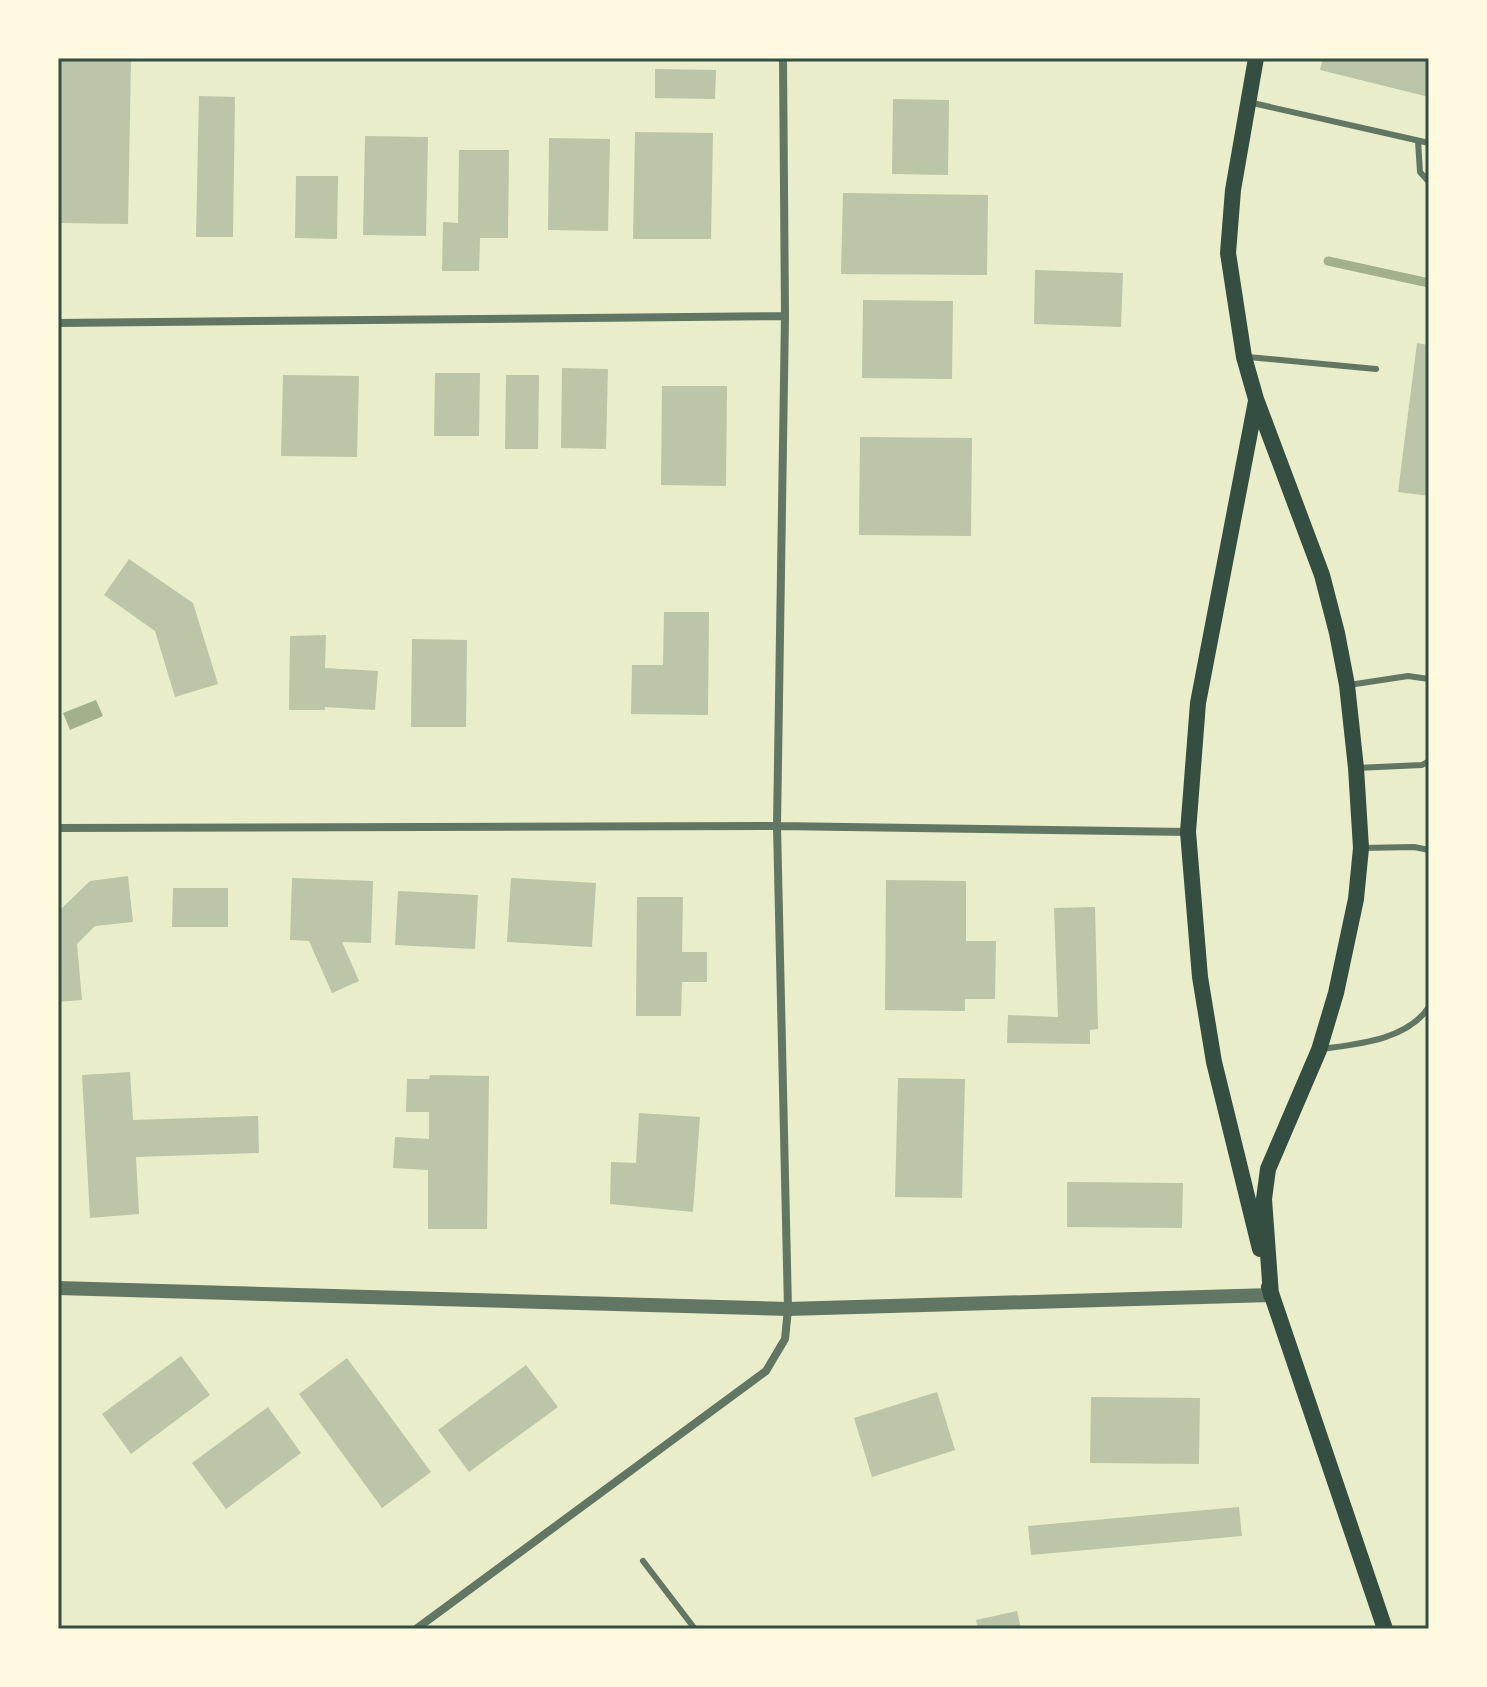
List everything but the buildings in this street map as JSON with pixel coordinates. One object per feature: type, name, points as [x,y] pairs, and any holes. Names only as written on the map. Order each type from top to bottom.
[{"type":"main road","points":[[1256,58],[1233,190],[1228,253],[1244,357],[1256,399],[1322,575],[1337,633],[1347,685],[1361,848],[1348,944],[1319,1050],[1268,1169],[1264,1199],[1271,1295]]},
{"type":"main road","points":[[1256,399],[1198,703],[1188,832],[1200,977],[1214,1062],[1271,1295],[1385,1629]]},
{"type":"street","points":[[416,1629],[766,1371],[785,1339],[788,1309],[777,826],[785,316],[783,58]]},
{"type":"street","points":[[58,323],[785,316]]},
{"type":"street","points":[[58,828],[777,826],[1188,832]]},
{"type":"street","points":[[58,1288],[788,1309],[1271,1295]]},
{"type":"lane","points":[[1248,102],[1429,143]]},
{"type":"lane","points":[[1418,141],[1420,172],[1429,182]]},
{"type":"lane","points":[[1244,357],[1376,369]]},
{"type":"lane","points":[[1347,685],[1408,676],[1429,679]]},
{"type":"lane","points":[[1356,768],[1422,765],[1429,761]]},
{"type":"lane","points":[[1361,848],[1414,847],[1429,850]]},
{"type":"lane","points":[[1319,1050],[1369,1042],[1398,1031],[1423,1015],[1429,1007]]},
{"type":"lane","points":[[643,1561],[695,1629]]},
{"type":"shaded area","points":[[96,700],[103,716],[70,730],[63,713]]},
{"type":"waterway","points":[[1328,261],[1429,283]]}]
